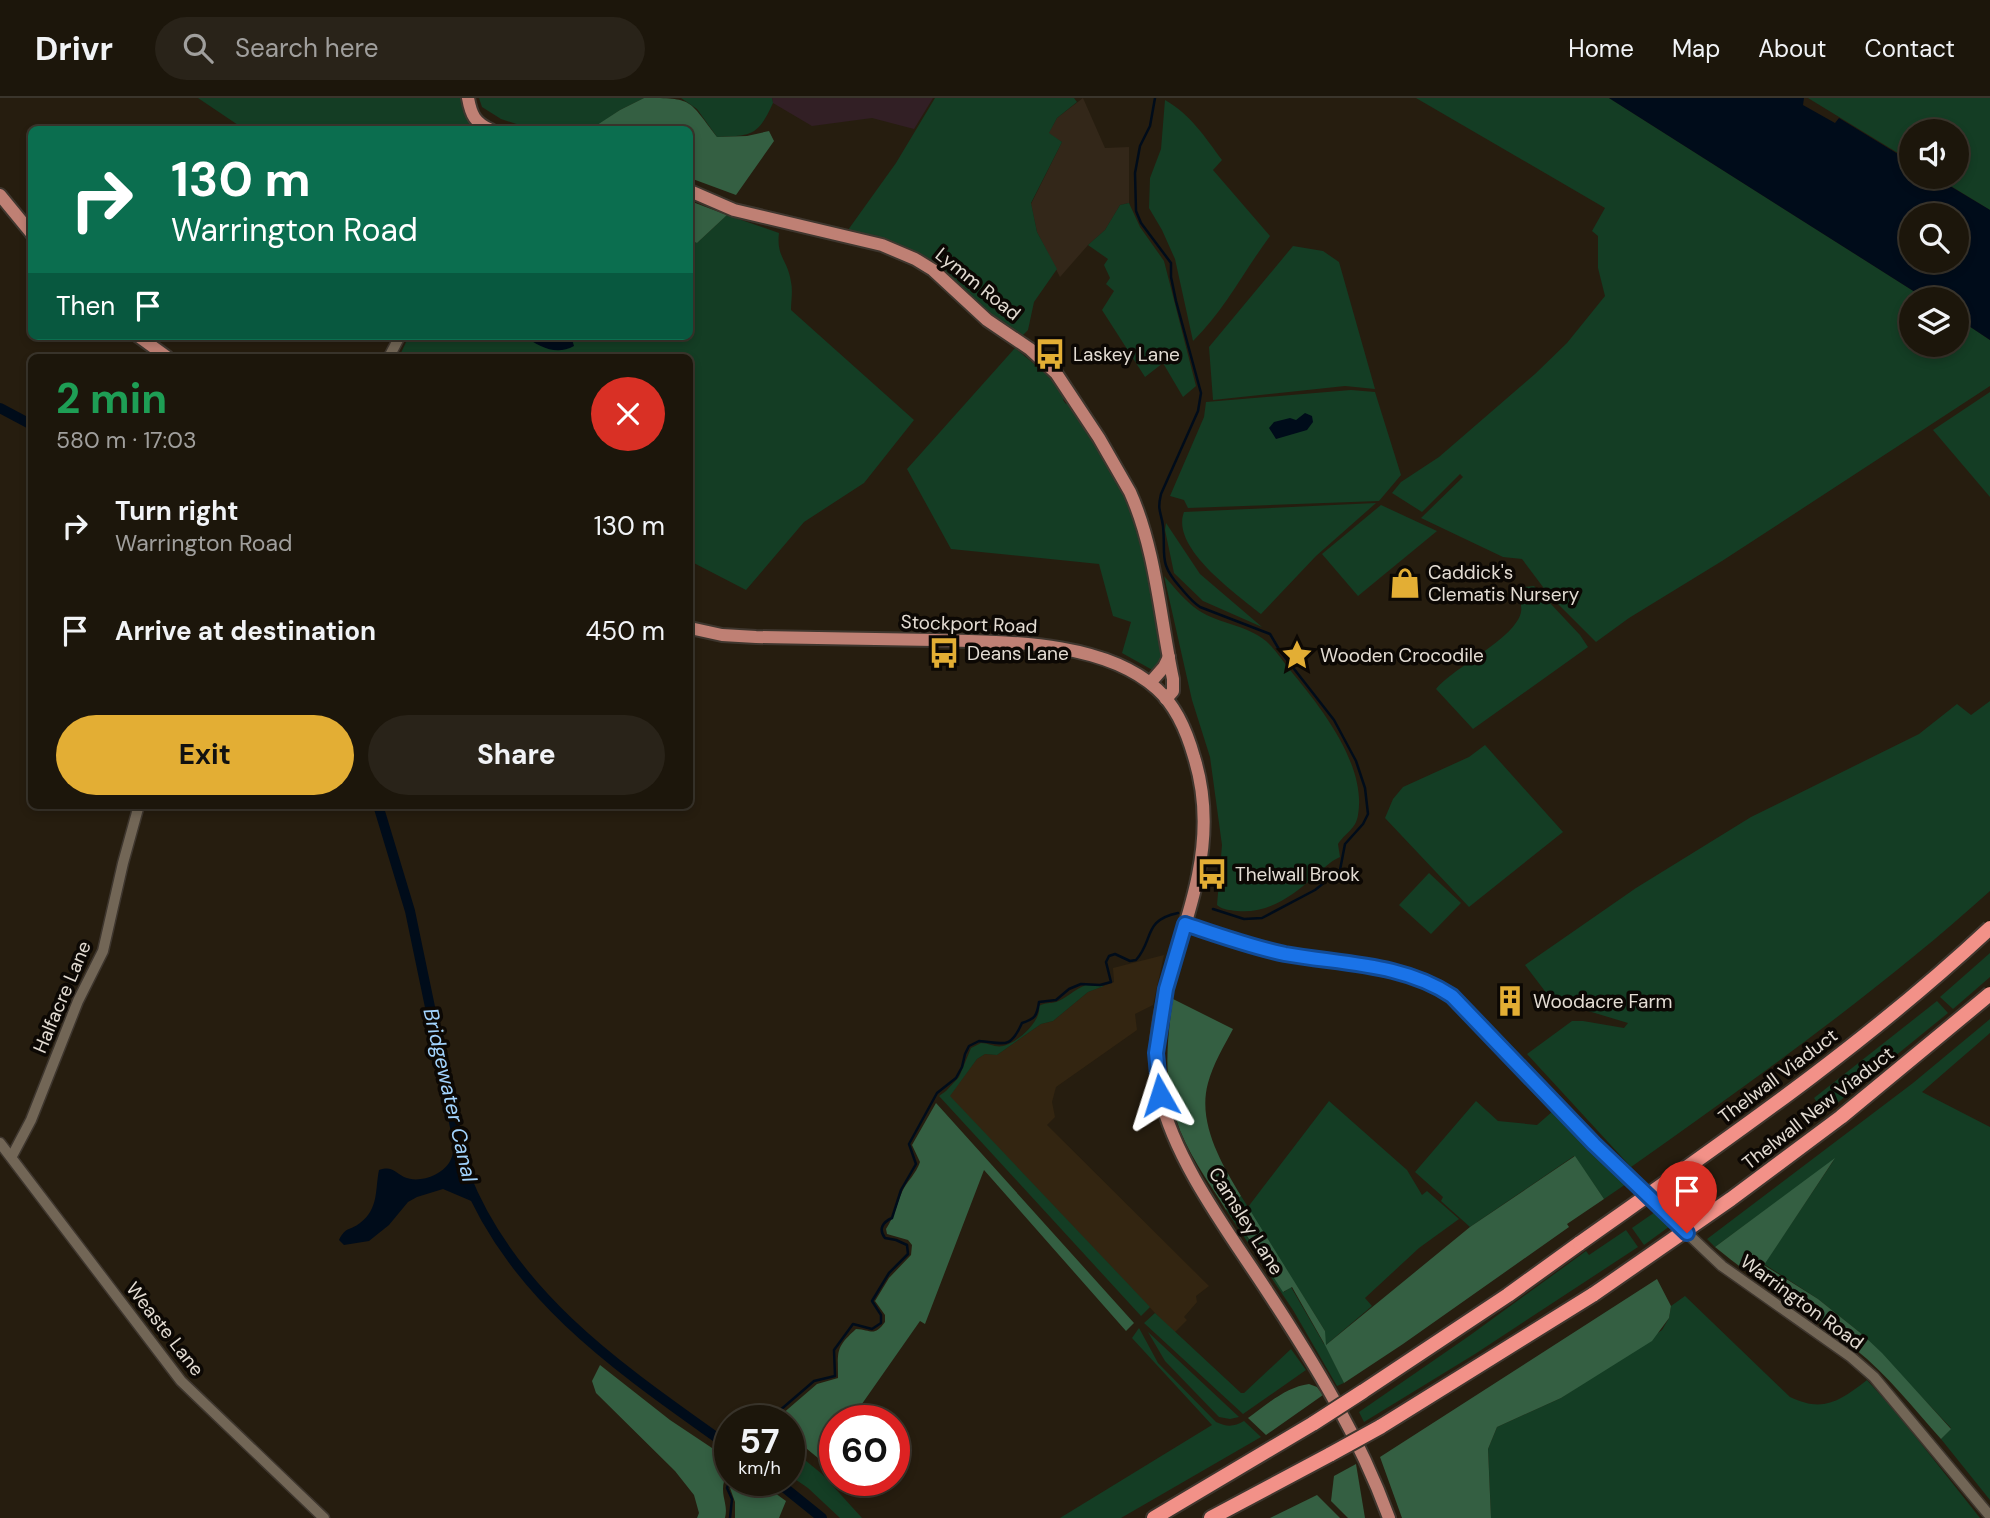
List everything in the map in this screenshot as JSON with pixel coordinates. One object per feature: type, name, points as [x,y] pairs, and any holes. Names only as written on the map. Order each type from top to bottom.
[{"type":"highway","name":"Thelwall Viaduct","points":[[1154,1518],[1314,1423],[1508,1295],[1770,1107],[1872,1029],[1990,928]]},
{"type":"highway","name":"Thelwall New Viaduct","points":[[1211,1518],[1380,1427],[1594,1294],[1830,1126],[1990,994]]},
{"type":"main road","points":[[468,98],[471,112],[482,126]]},
{"type":"main road","name":"Lymm Road","points":[[693,192],[734,210],[882,245],[915,259],[933,270],[987,320],[1045,360],[1072,394],[1138,509],[1149,548],[1174,686],[1166,699]]},
{"type":"main road","points":[[0,195],[28,229]]},
{"type":"main road","points":[[144,340],[163,354]]},
{"type":"main road","name":"Stockport Road","points":[[693,629],[722,635],[756,637],[1035,644],[1097,657],[1150,683],[1175,710],[1198,768],[1204,817],[1200,867],[1185,924]]},
{"type":"main road","points":[[1150,683],[1169,657]]},
{"type":"main road","name":"Camsley Lane","points":[[1185,924],[1166,989],[1156,1053],[1160,1095],[1180,1152],[1223,1224],[1322,1375],[1348,1422],[1389,1518]]},
{"type":"street","name":"Halfacre Lane","points":[[12,1156],[31,1120],[78,1001],[103,951],[138,809]]},
{"type":"street","name":"Warrington Road","points":[[1185,924],[1237,942],[1284,954],[1399,972],[1428,982],[1452,996],[1594,1144],[1714,1259],[1851,1357],[1874,1377],[1990,1516]]},
{"type":"street","name":"Weaste Lane","points":[[0,1143],[181,1381],[324,1518]]},
{"type":"shaded area","points":[[772,98],[933,98],[914,129],[872,118],[812,126],[773,103]]},
{"type":"shaded area","points":[[1083,98],[1105,148],[1129,147],[1129,203],[1120,205],[1105,230],[1060,277],[1037,232],[1031,204],[1062,142],[1048,134],[1057,118]]},
{"type":"shaded area","points":[[1164,955],[1153,1005],[1135,1014],[1137,1030],[1056,1087],[1052,1102],[1055,1117],[1047,1125],[1209,1286],[1196,1296],[1197,1302],[1184,1317],[1187,1320],[1174,1333],[949,1096],[977,1059],[985,1054],[997,1055],[1041,1024],[1053,1021],[1088,992],[1114,982],[1113,968]]},
{"type":"green space","points":[[198,98],[464,98],[471,123],[476,126],[240,126]]},
{"type":"green space","points":[[479,98],[644,98],[597,126],[523,126],[501,119],[482,107]]},
{"type":"green space","points":[[644,98],[681,100],[694,108],[717,137],[747,136],[769,131],[774,141],[736,195],[693,179],[693,126],[596,126]]},
{"type":"green space","points":[[681,98],[772,98],[773,103],[763,122],[753,132],[717,137],[697,109]]},
{"type":"green space","points":[[935,98],[1074,98],[1077,102],[1057,118],[1049,133],[1062,142],[1031,203],[1037,232],[1057,269],[1034,302],[1028,330],[1021,337],[991,315],[937,263],[912,251],[848,230],[896,163]]},
{"type":"green space","points":[[1416,98],[1609,98],[1907,287],[1899,287],[1899,357],[1969,357],[1969,326],[1990,340],[1990,386],[1722,561],[1629,618],[1596,642],[1549,595],[1522,559],[1503,557],[1421,518],[1463,477],[1460,474],[1422,512],[1392,493],[1401,482],[1439,457],[1535,374],[1567,343],[1605,296],[1598,268],[1598,236],[1592,231],[1605,208]]},
{"type":"green space","points":[[1808,98],[1990,98],[1990,210],[1956,189],[1969,189],[1969,119],[1899,119],[1899,154]]},
{"type":"green space","points":[[1165,100],[1190,119],[1203,135],[1222,160],[1213,170],[1270,236],[1224,304],[1193,341],[1175,259],[1149,208],[1150,178],[1161,149]]},
{"type":"green space","points":[[693,202],[727,215],[697,243],[693,241]]},
{"type":"green space","points":[[1129,203],[1140,227],[1164,261],[1196,386],[1183,397],[1163,363],[1145,377],[1102,310],[1114,291],[1106,284],[1110,278],[1104,265],[1108,259],[1088,245],[1105,230],[1120,205]]},
{"type":"green space","points":[[727,215],[779,233],[779,248],[792,285],[791,310],[914,420],[864,483],[804,522],[746,590],[693,563],[693,354],[400,354],[407,340],[693,340],[693,241],[697,243]]},
{"type":"green space","points":[[1293,246],[1323,251],[1339,262],[1375,389],[1345,386],[1213,400],[1209,347]]},
{"type":"green space","points":[[1015,348],[1051,378],[1066,397],[1063,400],[1066,404],[1069,402],[1100,451],[1132,510],[1142,543],[1165,660],[1156,672],[1122,653],[1131,622],[1113,616],[1099,564],[951,549],[907,469]]},
{"type":"green space","points":[[1351,390],[1375,392],[1401,475],[1379,501],[1188,508],[1184,500],[1170,496],[1204,417],[1206,402]]},
{"type":"green space","points":[[1990,392],[1990,497],[1933,430]]},
{"type":"green space","points":[[1376,503],[1316,556],[1261,614],[1223,583],[1196,555],[1182,526],[1184,512]]},
{"type":"green space","points":[[1381,505],[1437,531],[1358,596],[1322,554]]},
{"type":"green space","points":[[1166,523],[1200,574],[1262,627],[1203,601],[1174,573]]},
{"type":"green space","points":[[1164,576],[1198,610],[1250,631],[1269,644],[1339,737],[1355,776],[1359,796],[1358,815],[1353,827],[1338,844],[1340,857],[1329,863],[1297,891],[1269,907],[1237,911],[1217,905],[1222,845],[1210,757],[1192,700]]},
{"type":"green space","points":[[1534,586],[1588,647],[1473,729],[1436,689],[1508,632],[1521,612],[1519,596],[1524,587]]},
{"type":"green space","points":[[1990,701],[1990,891],[1860,1000],[1631,1167],[1527,1054],[1572,1021],[1624,1028],[1628,1023],[1575,1007],[1557,1007],[1525,965],[1636,888],[1751,817],[1919,734],[1957,704],[1971,715]]},
{"type":"green space","points":[[1485,745],[1563,832],[1469,907],[1385,818],[1393,799],[1403,787],[1469,757]]},
{"type":"green space","points":[[1429,873],[1461,903],[1431,934],[1399,905]]},
{"type":"green space","points":[[1990,953],[1990,977],[1953,1009],[1940,997]]},
{"type":"green space","points":[[1086,985],[1104,986],[1088,992],[1053,1021],[1041,1024],[997,1055],[985,1054],[977,1059],[950,1096],[1150,1307],[1141,1316],[939,1096],[959,1077],[971,1048],[981,1043],[998,1046],[1009,1044],[1033,1024],[1039,1006],[1059,1001]]},
{"type":"green space","points":[[1173,999],[1233,1029],[1213,1069],[1205,1098],[1213,1142],[1241,1196],[1226,1210],[1186,1143],[1172,1104],[1167,1059]]},
{"type":"green space","points":[[1937,1001],[1948,1013],[1825,1113],[1814,1098]]},
{"type":"green space","points":[[1990,1019],[1990,1033],[1922,1092],[1990,1127],[1990,1500],[1941,1439],[1951,1428],[1863,1335],[1818,1299],[1764,1264],[1834,1160],[1715,1247],[1707,1239],[1913,1083]]},
{"type":"green space","points":[[1329,1101],[1407,1170],[1422,1195],[1427,1191],[1459,1219],[1419,1248],[1365,1298],[1372,1306],[1326,1345],[1344,1383],[1337,1386],[1293,1310],[1226,1210],[1241,1196],[1248,1207]],"holes":[[[1248,1209],[1325,1331],[1324,1344],[1291,1287],[1284,1292],[1240,1226],[1248,1218]]]},
{"type":"green space","points":[[1476,1101],[1498,1121],[1537,1125],[1553,1111],[1626,1184],[1604,1199],[1574,1156],[1470,1227],[1441,1201],[1443,1197],[1415,1172]]},
{"type":"green space","points":[[936,1103],[1134,1323],[1126,1331],[984,1170],[925,1324],[920,1321],[861,1405],[819,1405],[819,1459],[805,1447],[805,1405],[793,1405],[817,1384],[838,1378],[839,1350],[856,1329],[875,1331],[885,1322],[885,1315],[875,1301],[889,1278],[911,1255],[912,1245],[908,1240],[887,1234],[886,1229],[902,1192],[920,1162],[912,1145]]},
{"type":"green space","points":[[1575,1156],[1604,1199],[1567,1224],[1569,1227],[1344,1383],[1292,1287],[1283,1292],[1240,1225],[1248,1218],[1248,1207],[1325,1331],[1326,1345],[1470,1227]]},
{"type":"green space","points":[[1835,1158],[1764,1265],[1818,1299],[1882,1353],[1951,1429],[1941,1439],[1867,1359],[1715,1247]]},
{"type":"green space","points":[[1655,1212],[1670,1226],[1644,1245],[1632,1228]]},
{"type":"green space","points":[[1626,1230],[1638,1247],[1475,1354],[1364,1422],[1359,1412],[1586,1251],[1589,1255]]},
{"type":"green space","points":[[1657,1279],[1671,1306],[1669,1318],[1652,1341],[1561,1398],[1497,1427],[1488,1449],[1491,1518],[1402,1518],[1380,1457]]},
{"type":"green space","points":[[1685,1296],[1790,1397],[1802,1402],[1822,1404],[1839,1399],[1867,1380],[1896,1412],[1980,1518],[1491,1518],[1488,1449],[1497,1427],[1561,1398],[1662,1330],[1669,1318],[1671,1306]]},
{"type":"green space","points":[[1155,1313],[1241,1393],[1291,1349],[1306,1370],[1243,1414],[1144,1323]]},
{"type":"green space","points":[[1139,1328],[1158,1363],[1216,1422],[1230,1426],[1244,1421],[1261,1437],[1121,1518],[1060,1518],[1212,1425],[1132,1338]]},
{"type":"green space","points":[[1148,1332],[1239,1417],[1219,1417],[1165,1361]]},
{"type":"green space","points":[[600,1365],[670,1420],[714,1449],[714,1496],[724,1496],[725,1518],[697,1518],[699,1513],[694,1495],[675,1471],[596,1393],[592,1381]]},
{"type":"green space","points":[[1309,1384],[1317,1387],[1323,1395],[1266,1435],[1248,1418],[1284,1393]]},
{"type":"green space","points":[[805,1460],[819,1472],[819,1496],[842,1496],[862,1518],[840,1518],[805,1486]]},
{"type":"green space","points":[[1356,1464],[1365,1518],[1348,1518],[1331,1501],[1334,1476]]},
{"type":"green space","points":[[1317,1495],[1340,1518],[1270,1518]]},
{"type":"green space","points":[[733,1496],[779,1496],[786,1501],[779,1518],[735,1518]]},
{"type":"water","points":[[1609,98],[1804,98],[1803,105],[1835,123],[1839,118],[1899,155],[1899,189],[1955,189],[1990,210],[1990,340],[1969,326],[1969,287],[1907,287]]},
{"type":"water","points":[[531,340],[572,340],[574,346],[561,350],[542,347]]},
{"type":"water","points":[[1305,413],[1312,416],[1313,422],[1307,430],[1276,439],[1269,428],[1274,422],[1290,418],[1296,420]]},
{"type":"water","points":[[456,1141],[476,1203],[443,1189],[408,1202],[389,1225],[369,1241],[344,1245],[339,1240],[370,1211],[379,1170],[390,1169],[410,1179],[429,1177],[449,1163]]},
{"type":"waterway","name":"Thelwall Brook","points":[[1155,98],[1150,126],[1140,146],[1135,173],[1136,211],[1141,223],[1171,263],[1176,301],[1201,393],[1198,411],[1161,494],[1159,508],[1166,565],[1180,587],[1200,607],[1270,634],[1280,651],[1334,720],[1356,761],[1365,788],[1368,814],[1363,824],[1345,844],[1340,870],[1315,890],[1262,918],[1244,919],[1213,909]]},
{"type":"waterway","name":"Bridgewater Canal","points":[[0,408],[28,423]]},
{"type":"waterway","name":"Bridgewater Canal","points":[[379,809],[410,911],[465,1175],[486,1219],[512,1259],[543,1296],[577,1329],[613,1361],[714,1435]]},
{"type":"waterway","points":[[786,1405],[814,1381],[835,1376],[834,1350],[853,1324],[872,1329],[881,1323],[881,1315],[872,1301],[889,1273],[908,1254],[907,1245],[885,1238],[882,1226],[892,1218],[901,1190],[916,1164],[909,1144],[937,1093],[956,1078],[969,1046],[979,1041],[1010,1041],[1022,1023],[1035,1016],[1039,1002],[1056,1000],[1069,989],[1081,984],[1100,985],[1111,982],[1106,962],[1109,956],[1115,954],[1130,961],[1136,960],[1159,920],[1178,913]]},
{"type":"waterway","points":[[730,1518],[731,1496]]},
{"type":"waterway","name":"Bridgewater Canal","points":[[795,1496],[822,1518]]},
{"type":"place","name":"Laskey Lane","points":[[1050,354]]},
{"type":"place","name":"Caddick's Clematis Nursery","points":[[1405,583]]},
{"type":"place","name":"Deans Lane","points":[[944,653]]},
{"type":"place","name":"Wooden Crocodile","points":[[1297,655]]},
{"type":"place","name":"Thelwall Brook","points":[[1212,874]]},
{"type":"place","name":"Woodacre Farm","points":[[1510,1001]]},
{"type":"route","points":[[1160,1095],[1156,1053],[1166,989],[1185,924],[1237,942],[1284,954],[1399,972],[1441,988],[1468,1010],[1594,1144],[1687,1233]]}]
